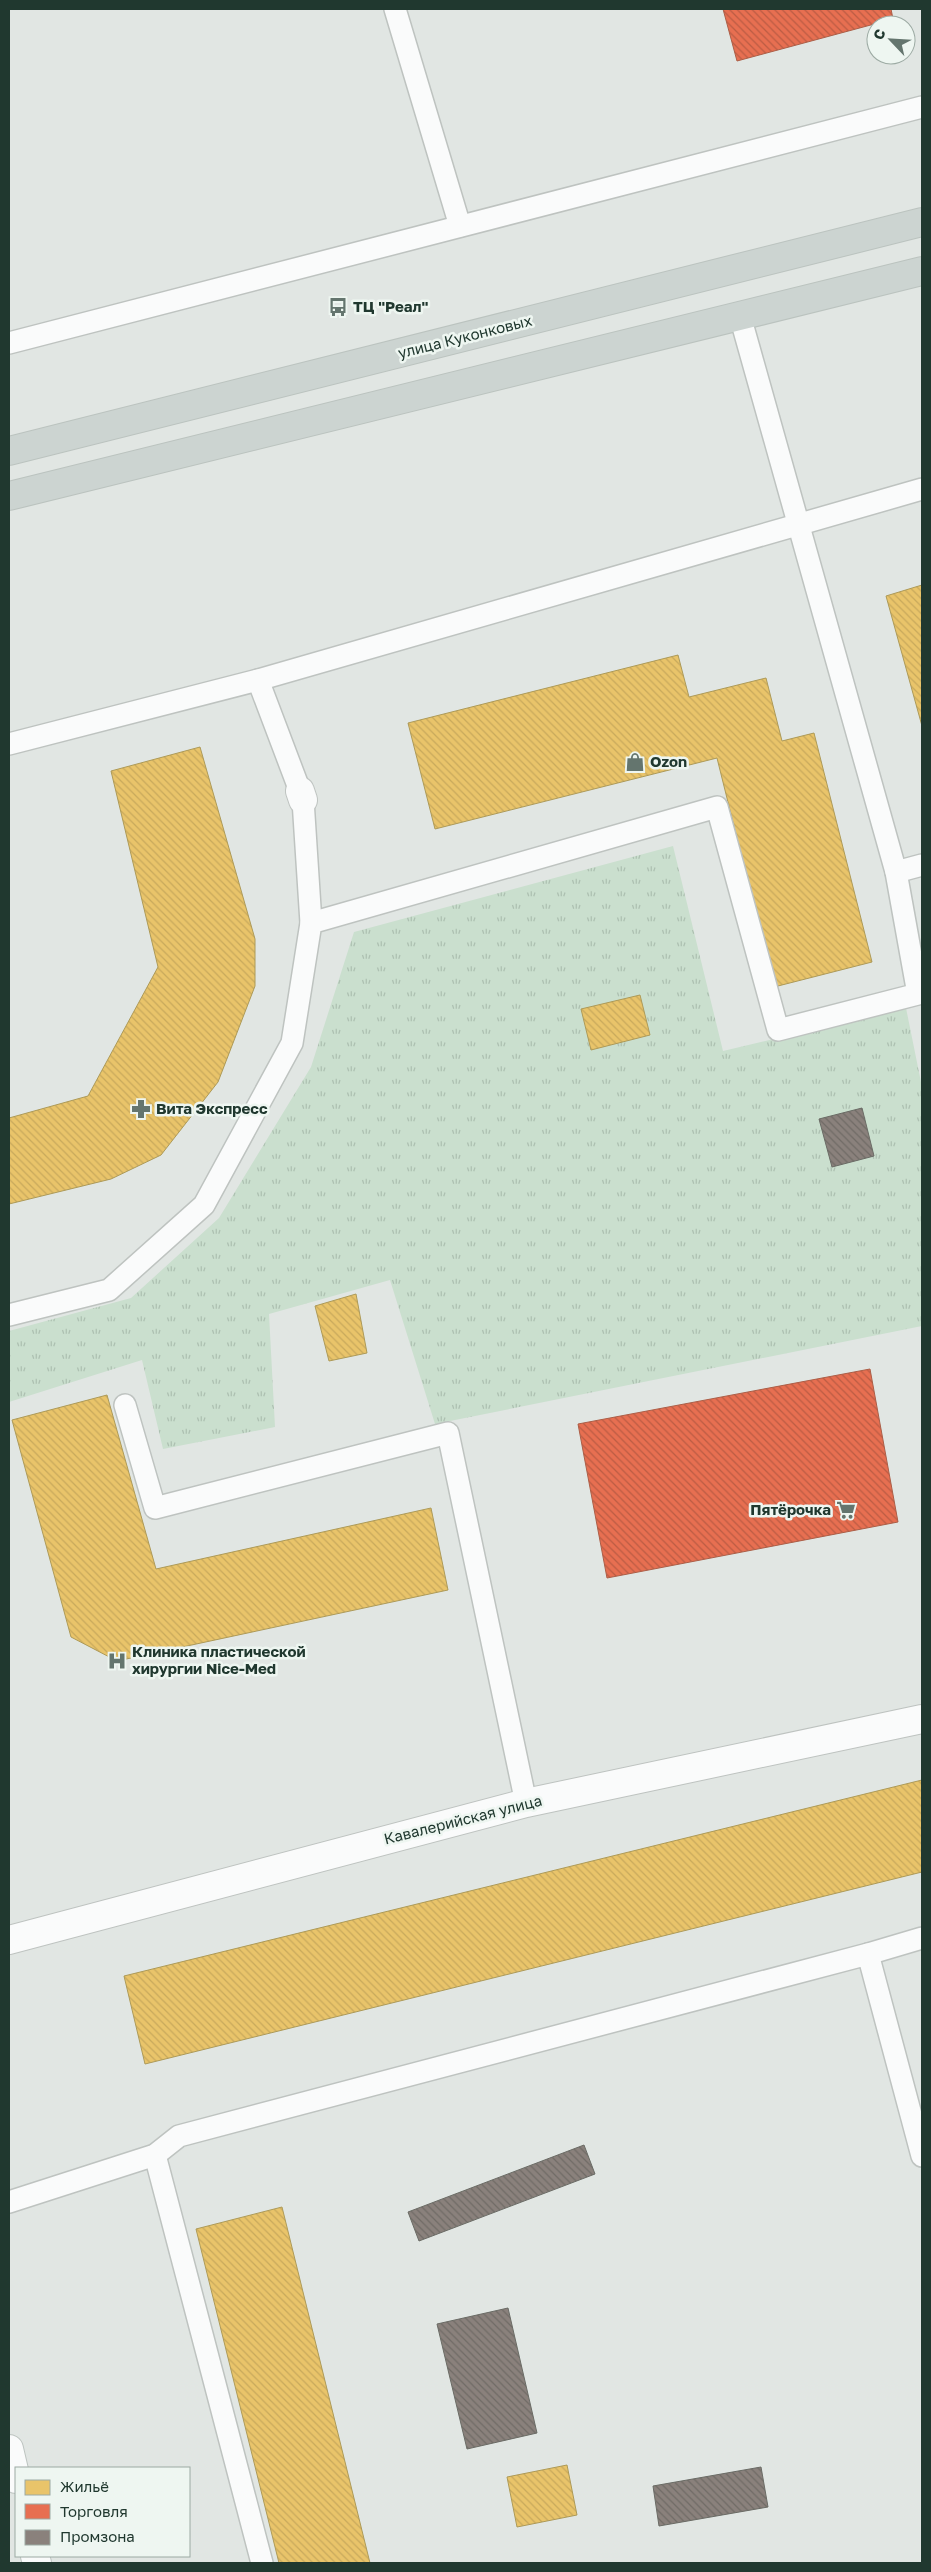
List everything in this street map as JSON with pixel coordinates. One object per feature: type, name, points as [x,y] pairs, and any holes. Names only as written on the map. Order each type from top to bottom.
[{"type":"main road","name":"улица Куконковых","points":[[9,451],[922,222]]},
{"type":"main road","points":[[9,496],[922,271]]},
{"type":"street","name":"Кавалерийская улица","points":[[9,1940],[526,1803],[922,1720]]},
{"type":"street","points":[[9,2449],[15,2475]]},
{"type":"lane","points":[[394,9],[460,226]]},
{"type":"lane","points":[[9,343],[922,107]]},
{"type":"lane","points":[[311,923],[718,807],[778,1030],[918,994],[896,872],[740,316]]},
{"type":"lane","points":[[9,744],[258,680],[799,526],[922,489]]},
{"type":"lane","points":[[9,1316],[109,1290],[204,1205],[292,1043],[311,923],[302,796],[258,680]]},
{"type":"lane","points":[[896,872],[922,865]]},
{"type":"lane","points":[[125,1405],[155,1508],[448,1433],[526,1803]]},
{"type":"lane","points":[[9,2202],[155,2155],[179,2136],[868,1954],[922,1938]]},
{"type":"lane","points":[[868,1954],[922,2156]]},
{"type":"lane","points":[[155,2155],[262,2563]]},
{"type":"green space","points":[[673,846],[723,1051],[906,1008],[922,1087],[922,1326],[435,1424],[390,1280],[269,1314],[275,1427],[163,1449],[142,1360],[9,1402],[9,1331],[131,1298],[219,1218],[311,1067],[354,932]]},
{"type":"building: Жильё","points":[[922,585],[922,726],[886,596]]},
{"type":"building: Жильё","points":[[678,655],[689,697],[766,678],[782,741],[814,733],[872,962],[774,987],[717,758],[435,829],[408,723]]},
{"type":"building: Жильё","points":[[200,747],[255,939],[255,986],[218,1082],[161,1155],[111,1179],[9,1204],[9,1118],[88,1096],[158,967],[111,771]]},
{"type":"building: Жильё","points":[[640,995],[650,1035],[591,1050],[581,1009]]},
{"type":"building: Жильё","points":[[356,1294],[367,1353],[329,1361],[315,1306]]},
{"type":"building: Жильё","points":[[107,1395],[156,1569],[431,1508],[448,1590],[117,1661],[71,1637],[12,1420]]},
{"type":"building: Жильё","points":[[922,1780],[922,1872],[145,2064],[124,1976]]},
{"type":"building: Жильё","points":[[282,2207],[370,2563],[279,2563],[196,2229]]},
{"type":"building: Жильё","points":[[567,2465],[577,2515],[517,2527],[507,2477]]},
{"type":"building: Торговля","points":[[723,9],[891,9],[892,15],[866,15],[866,26],[737,61]]},
{"type":"building: Торговля","points":[[870,1369],[898,1522],[607,1578],[578,1424]]},
{"type":"building: Промзона","points":[[862,1108],[874,1156],[832,1167],[819,1119]]},
{"type":"building: Промзона","points":[[584,2145],[595,2174],[419,2241],[408,2212]]},
{"type":"building: Промзона","points":[[508,2308],[537,2433],[467,2449],[437,2324]]},
{"type":"building: Промзона","points":[[761,2467],[768,2507],[659,2526],[653,2486]]},
{"type":"place","name":"ТЦ \"Реал\"","points":[[338,307]]},
{"type":"place","name":"Ozon","points":[[635,762]]},
{"type":"place","name":"Вита Экспресс","points":[[141,1109]]},
{"type":"place","name":"Пятёрочка","points":[[846,1510]]},
{"type":"place","name":"Клиника пластической хирургии Nice-Med","points":[[117,1661]]}]
